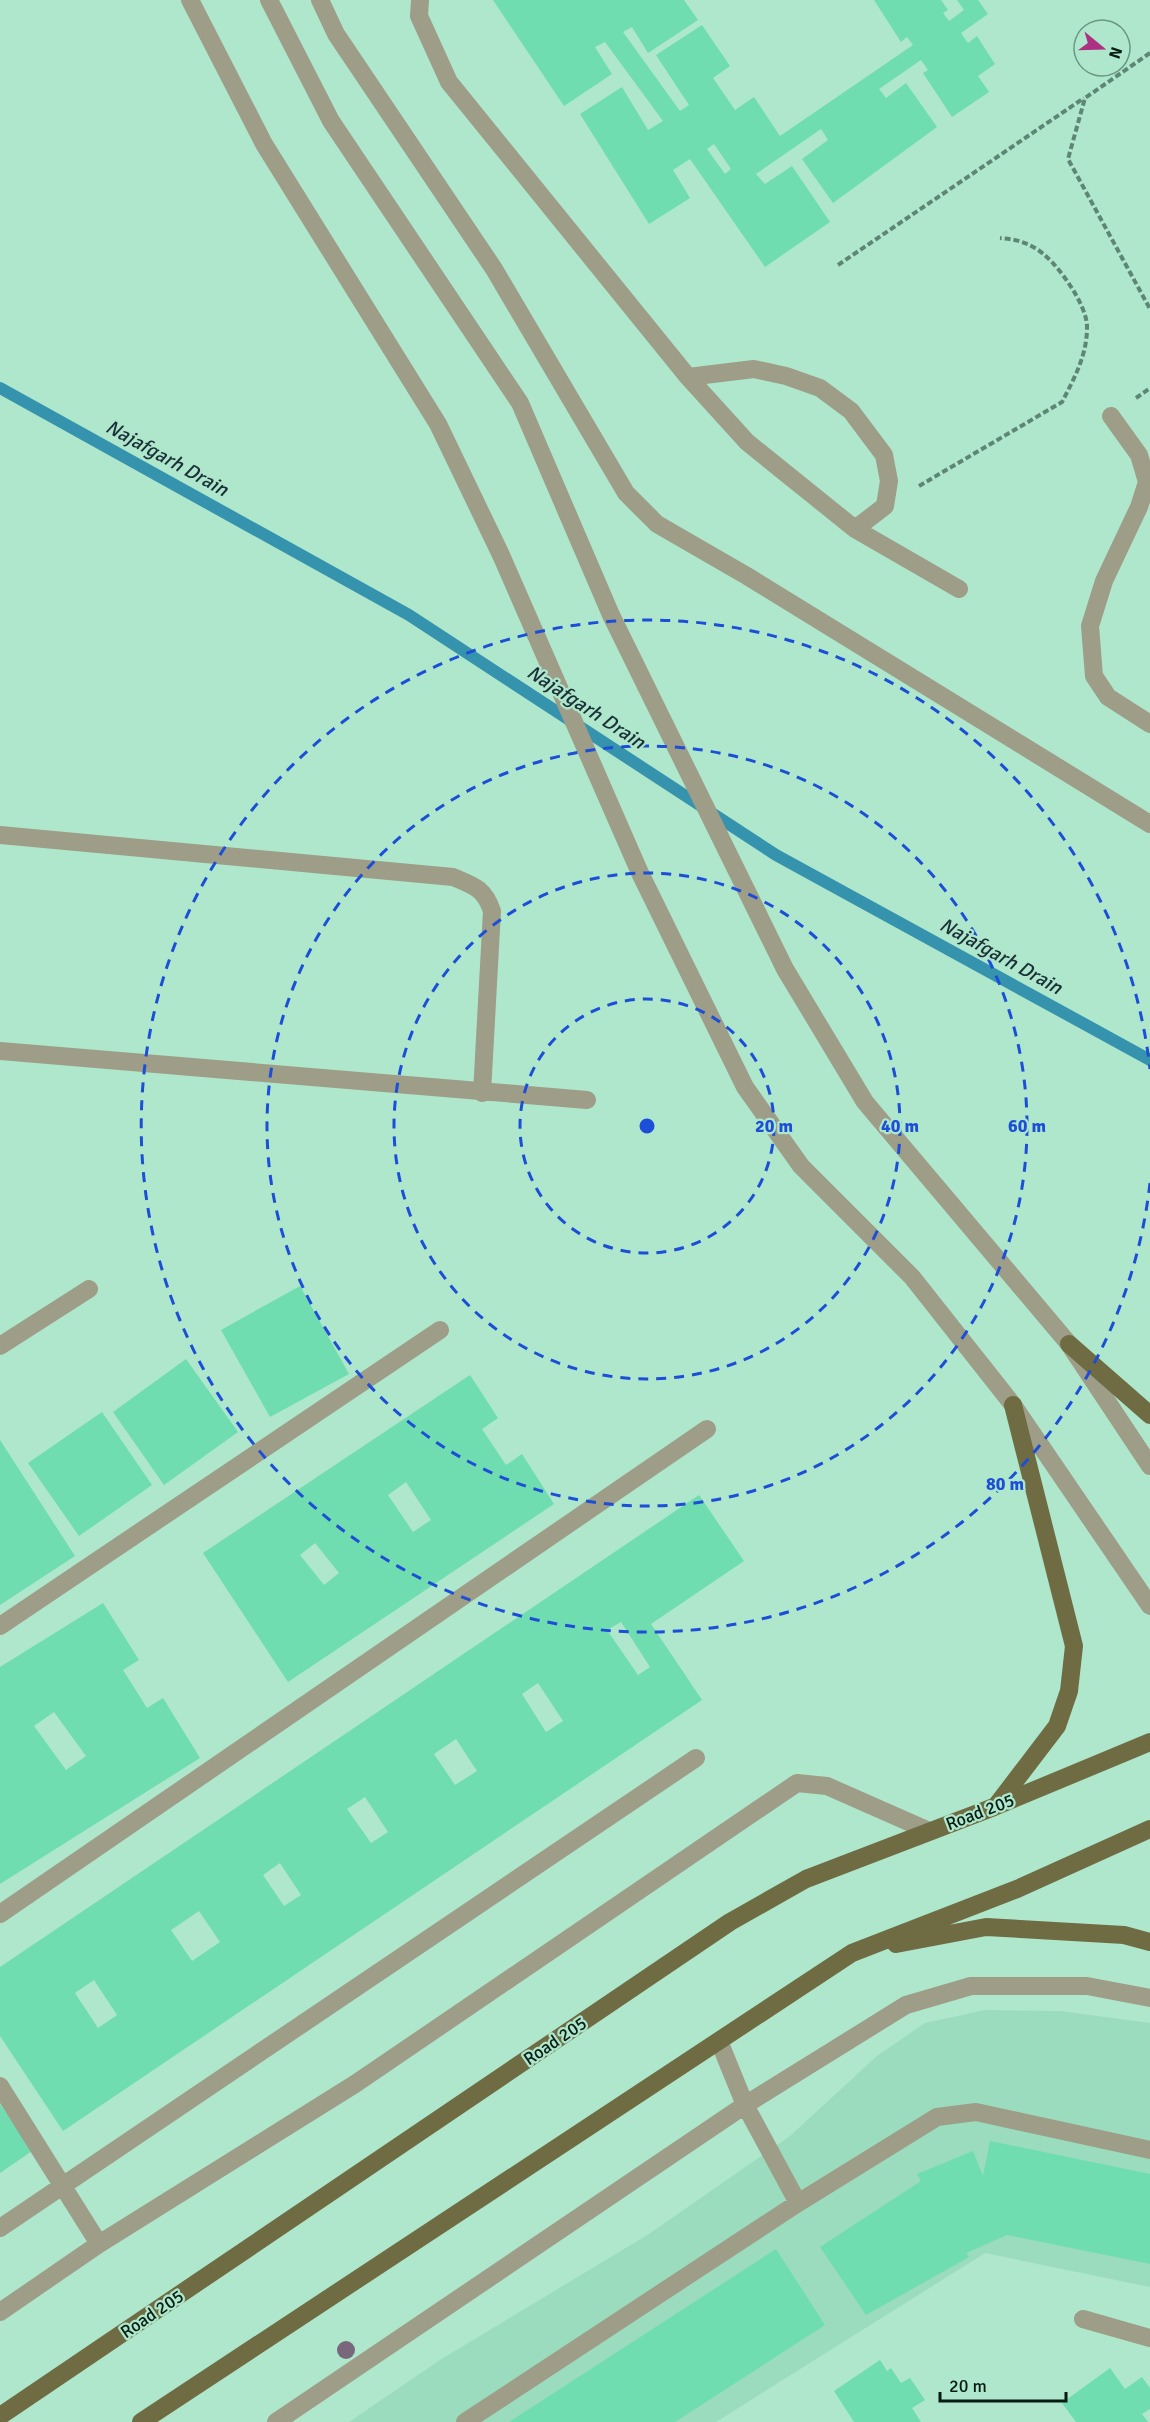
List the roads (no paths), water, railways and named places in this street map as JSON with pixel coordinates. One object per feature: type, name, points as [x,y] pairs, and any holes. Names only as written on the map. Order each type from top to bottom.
[{"type":"main road","points":[[1069,1344],[1150,1415]]},
{"type":"main road","points":[[994,1808],[1057,1726],[1069,1691],[1074,1646],[1013,1406]]},
{"type":"main road","name":"Road 205","points":[[0,2416],[730,1922],[806,1879],[994,1808],[1150,1742]]},
{"type":"main road","points":[[141,2422],[852,1953],[1017,1888],[1150,1829]]},
{"type":"main road","points":[[852,1953],[986,1927],[1124,1935],[1150,1942]]},
{"type":"street","points":[[190,0],[264,144],[438,424],[501,555],[640,873],[745,1087],[801,1166],[912,1277],[1013,1406],[1150,1606]]},
{"type":"street","points":[[269,0],[331,121],[520,403],[611,615],[785,969],[865,1102],[1069,1344],[1150,1466]]},
{"type":"street","points":[[320,0],[336,34],[494,269],[626,493],[657,524],[747,576],[1150,824]]},
{"type":"street","points":[[420,0],[419,16],[449,82],[688,377],[747,442],[855,529],[959,589]]},
{"type":"street","points":[[688,377],[754,369],[786,376],[820,388],[851,411],[884,455],[890,482],[885,506],[855,529]]},
{"type":"street","points":[[1111,416],[1139,455],[1147,482],[1139,507],[1104,581],[1090,626],[1094,676],[1108,697],[1150,724]]},
{"type":"street","points":[[0,835],[453,877],[474,886],[486,894],[492,911],[482,1093]]},
{"type":"street","points":[[0,1051],[587,1100]]},
{"type":"street","points":[[0,1346],[89,1289]]},
{"type":"street","points":[[0,1626],[440,1330]]},
{"type":"street","points":[[0,1914],[707,1429]]},
{"type":"street","points":[[0,2228],[696,1758]]},
{"type":"street","points":[[0,2312],[99,2244],[355,2084],[796,1783],[828,1786],[929,1832]]},
{"type":"street","points":[[276,2422],[745,2105],[906,2005],[971,1986],[1087,1986],[1150,1998]]},
{"type":"street","points":[[720,2042],[745,2105],[798,2203]]},
{"type":"street","points":[[0,2086],[99,2244]]},
{"type":"street","points":[[465,2422],[798,2203],[938,2117],[976,2112],[1150,2150]]},
{"type":"street","points":[[1083,2319],[1150,2338]]},
{"type":"waterway","name":"Najafgarh Drain","points":[[0,388],[409,615],[776,855],[1150,1060]]}]
